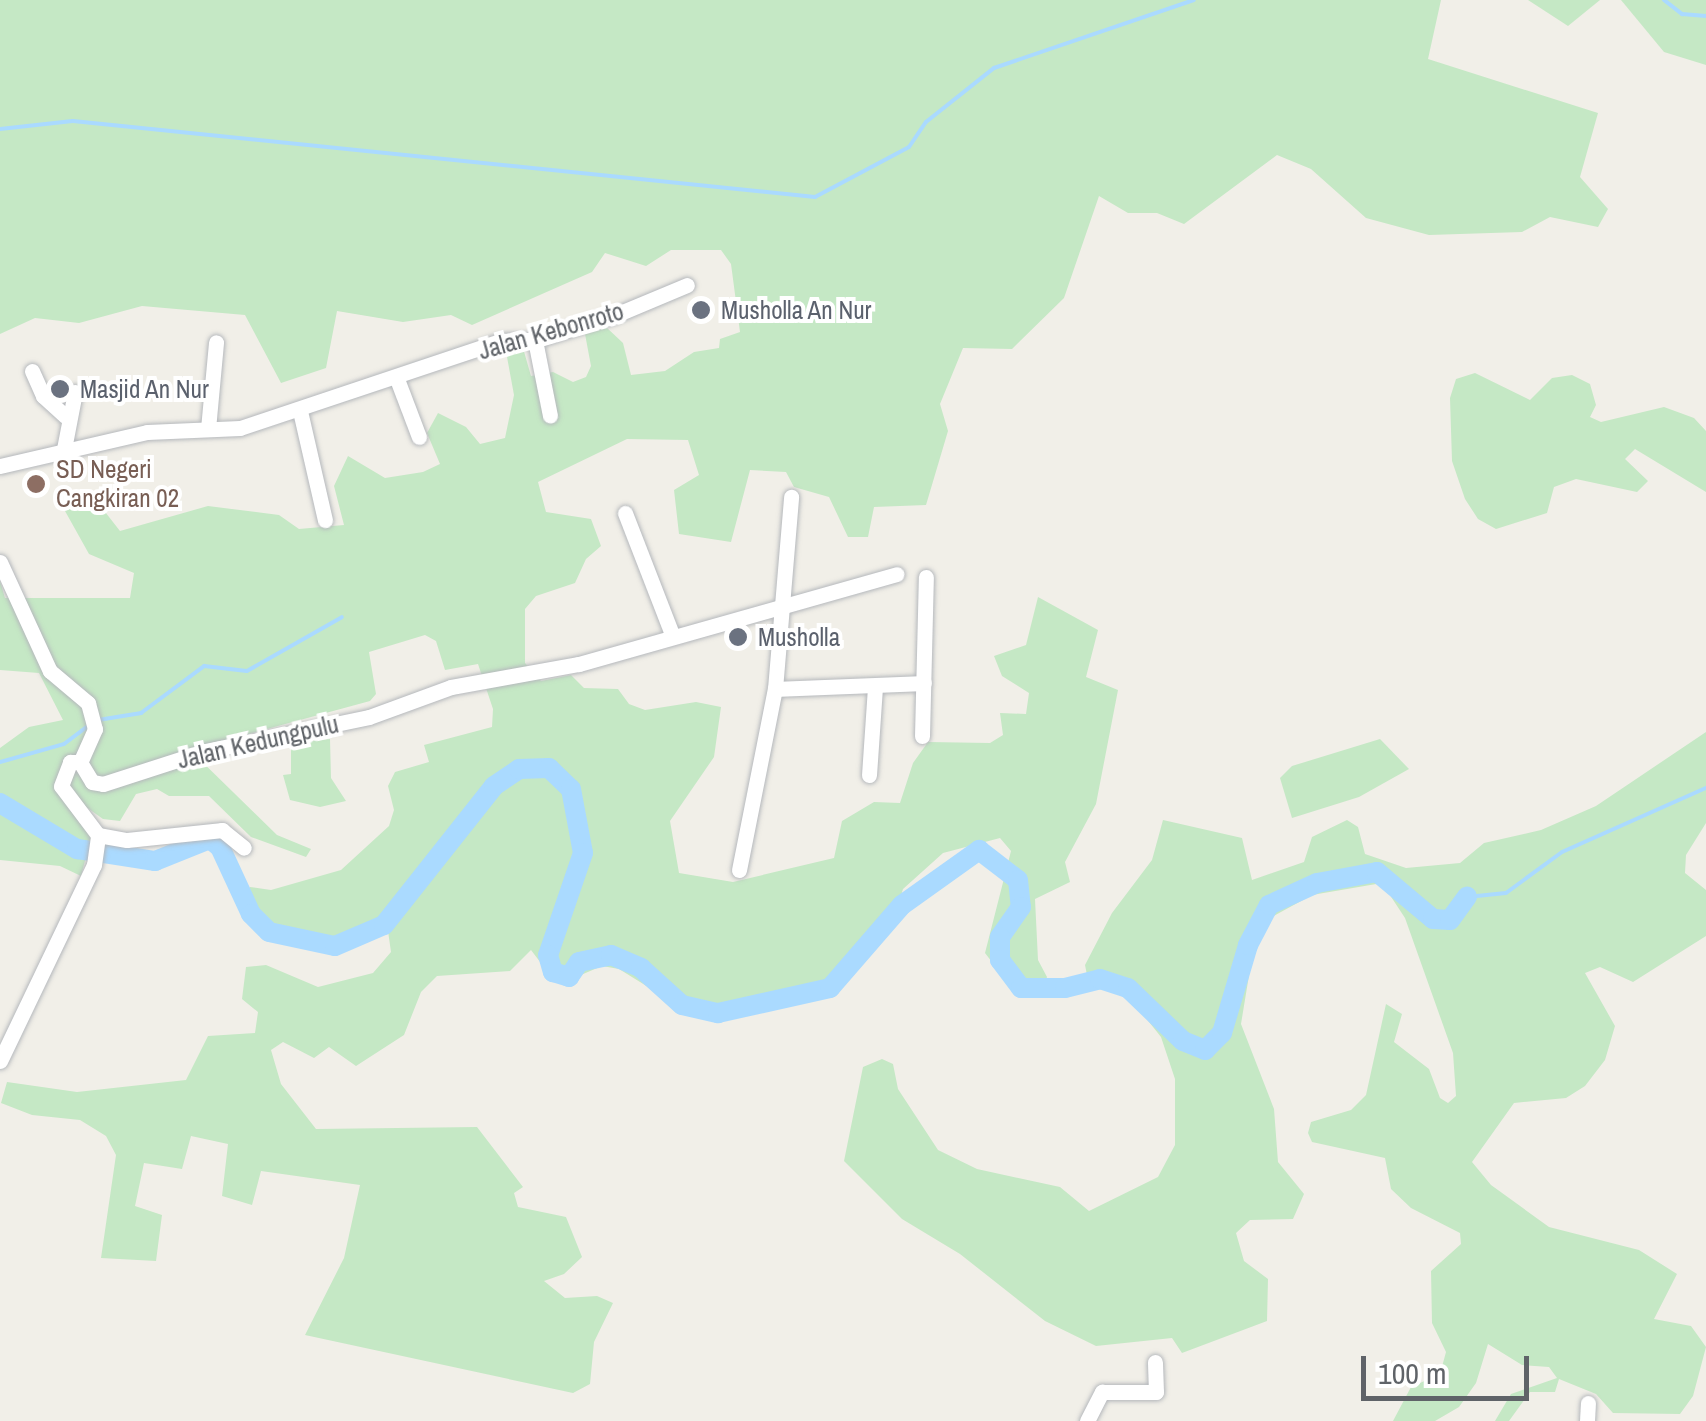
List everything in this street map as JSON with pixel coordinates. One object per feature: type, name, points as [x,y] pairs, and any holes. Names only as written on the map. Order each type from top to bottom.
[{"type":"street","name":"Jalan Kebonroto","points":[[0,466],[147,432],[240,428],[396,379],[500,341],[535,340],[688,285]]},
{"type":"street","points":[[535,340],[550,416]]},
{"type":"street","points":[[208,429],[216,342]]},
{"type":"street","points":[[32,372],[43,396],[65,416]]},
{"type":"street","points":[[396,379],[419,437]]},
{"type":"street","points":[[64,449],[65,416],[75,392]]},
{"type":"street","points":[[300,411],[326,520]]},
{"type":"street","points":[[739,870],[775,688],[791,497]]},
{"type":"street","points":[[624,513],[672,634]]},
{"type":"street","points":[[0,562],[50,671],[79,691],[94,720],[80,762],[65,766],[61,786],[98,839],[94,865],[0,1061]]},
{"type":"street","name":"Jalan Kedungpulu","points":[[80,762],[92,782],[103,784],[205,751],[368,716],[451,687],[579,664],[782,602],[896,574]]},
{"type":"street","points":[[922,736],[926,577]]},
{"type":"street","points":[[775,688],[924,682]]},
{"type":"street","points":[[869,775],[874,687]]},
{"type":"street","points":[[98,839],[127,840],[222,830],[244,848]]},
{"type":"street","points":[[1087,1421],[1102,1392],[1156,1392],[1155,1362]]},
{"type":"street","points":[[1586,1421],[1588,1403]]},
{"type":"green space","points":[[0,0],[1441,0],[1428,59],[1598,113],[1580,177],[1608,209],[1598,227],[1550,217],[1522,232],[1429,235],[1366,218],[1311,169],[1277,155],[1184,224],[1157,213],[1128,213],[1099,196],[1064,298],[1012,349],[963,348],[940,404],[948,431],[926,505],[874,507],[868,537],[848,537],[829,497],[794,487],[786,472],[750,470],[731,542],[679,534],[674,490],[699,475],[688,440],[627,439],[538,482],[546,512],[591,519],[601,546],[586,559],[575,583],[536,596],[525,609],[525,663],[541,681],[571,675],[584,688],[618,689],[629,704],[645,710],[696,702],[721,707],[714,757],[670,821],[679,873],[733,882],[834,858],[842,821],[874,802],[900,803],[913,763],[928,742],[990,743],[1003,735],[1000,713],[1026,714],[1029,693],[1002,676],[994,656],[1026,645],[1038,597],[1098,630],[1086,677],[1118,690],[1096,804],[1065,862],[1070,882],[1035,899],[1038,960],[1047,977],[1043,990],[1012,988],[985,953],[1011,851],[1000,838],[943,853],[903,889],[889,934],[821,996],[715,1015],[682,1008],[619,969],[602,966],[569,980],[553,979],[531,950],[510,971],[437,976],[421,992],[404,1035],[356,1066],[329,1047],[314,1058],[283,1042],[271,1050],[281,1084],[316,1129],[477,1127],[523,1187],[514,1193],[518,1207],[566,1217],[582,1257],[564,1274],[544,1281],[565,1298],[597,1296],[613,1303],[594,1342],[590,1384],[573,1393],[305,1335],[344,1258],[360,1185],[261,1171],[252,1205],[222,1196],[228,1144],[191,1136],[182,1169],[144,1163],[135,1206],[162,1215],[156,1261],[101,1258],[116,1155],[106,1136],[80,1120],[32,1115],[1,1103],[7,1082],[77,1092],[186,1080],[208,1036],[255,1033],[258,1012],[242,999],[246,967],[266,965],[318,987],[373,973],[391,952],[388,931],[375,924],[335,944],[298,940],[273,931],[242,896],[250,887],[271,890],[341,870],[389,826],[394,810],[388,786],[395,772],[429,762],[424,745],[492,727],[493,709],[478,664],[445,670],[436,641],[425,635],[369,652],[376,694],[370,701],[190,750],[277,835],[311,849],[306,857],[251,837],[209,796],[169,796],[157,789],[136,794],[120,821],[103,819],[72,797],[92,834],[81,876],[60,866],[0,860],[0,748],[29,727],[63,720],[39,673],[0,670],[0,581],[5,598],[130,598],[134,573],[89,554],[65,511],[85,500],[102,508],[120,531],[208,506],[279,515],[299,529],[344,525],[334,486],[348,456],[385,478],[423,472],[440,464],[427,433],[438,413],[466,427],[480,444],[505,438],[514,395],[507,357],[523,348],[531,376],[553,372],[573,382],[586,377],[591,366],[585,334],[606,327],[623,343],[631,375],[665,371],[694,352],[719,348],[720,339],[740,332],[731,264],[721,250],[671,250],[646,266],[605,253],[592,272],[472,325],[451,315],[403,322],[337,311],[326,368],[281,383],[245,315],[142,306],[79,323],[35,318],[0,334]]},
{"type":"green space","points":[[1528,0],[1600,0],[1568,26]]},
{"type":"green space","points":[[1621,0],[1706,0],[1706,65],[1664,52]]},
{"type":"green space","points":[[1475,373],[1530,400],[1552,378],[1572,375],[1590,384],[1596,405],[1590,417],[1601,422],[1664,407],[1694,418],[1706,431],[1706,492],[1635,449],[1625,459],[1648,481],[1637,492],[1576,479],[1554,487],[1547,513],[1496,529],[1478,519],[1465,499],[1452,461],[1450,398],[1456,379]]},
{"type":"green space","points":[[1706,732],[1706,823],[1686,855],[1685,873],[1706,890],[1706,936],[1633,982],[1600,967],[1585,973],[1615,1026],[1605,1060],[1585,1086],[1566,1098],[1514,1103],[1472,1162],[1491,1185],[1549,1227],[1639,1250],[1677,1274],[1654,1319],[1691,1326],[1706,1347],[1693,1396],[1680,1414],[1613,1413],[1596,1394],[1559,1379],[1555,1392],[1530,1392],[1509,1421],[1495,1421],[1511,1394],[1557,1378],[1549,1367],[1522,1365],[1488,1344],[1476,1383],[1459,1407],[1435,1421],[1393,1421],[1411,1387],[1440,1374],[1446,1352],[1432,1323],[1431,1271],[1461,1244],[1460,1233],[1411,1208],[1391,1189],[1385,1158],[1312,1142],[1308,1133],[1311,1122],[1351,1110],[1366,1095],[1386,1004],[1402,1014],[1394,1042],[1429,1069],[1440,1098],[1448,1103],[1456,1096],[1453,1053],[1405,918],[1382,883],[1312,895],[1270,918],[1254,945],[1241,1024],[1274,1109],[1278,1162],[1304,1194],[1293,1219],[1250,1220],[1236,1233],[1244,1261],[1268,1279],[1267,1321],[1182,1353],[1172,1338],[1096,1346],[1045,1321],[960,1254],[902,1219],[844,1161],[863,1067],[882,1059],[893,1064],[898,1089],[938,1150],[977,1169],[1060,1187],[1089,1211],[1158,1177],[1175,1145],[1175,1079],[1161,1037],[1126,993],[1089,985],[1085,965],[1112,913],[1152,860],[1163,820],[1242,838],[1252,880],[1304,862],[1312,837],[1347,820],[1358,827],[1365,854],[1406,868],[1460,863],[1484,843],[1541,830],[1596,806]]},
{"type":"green space","points":[[330,739],[331,778],[346,801],[320,807],[290,800],[283,775],[291,774],[291,743]]},
{"type":"green space","points":[[1380,739],[1409,769],[1359,797],[1292,818],[1280,778],[1292,766]]},
{"type":"waterway","points":[[0,129],[73,121],[815,197],[909,147],[926,122],[994,68],[1194,0]]},
{"type":"waterway","points":[[1664,0],[1682,14],[1706,16]]},
{"type":"waterway","points":[[98,720],[141,713],[204,666],[247,671],[342,617]]},
{"type":"waterway","points":[[0,762],[64,744],[89,725]]},
{"type":"waterway","points":[[0,803],[77,849],[155,861],[210,839],[220,847],[251,914],[269,932],[335,946],[384,925],[494,786],[519,769],[549,768],[571,789],[583,853],[548,955],[553,972],[569,977],[579,962],[611,955],[641,968],[682,1005],[718,1013],[830,988],[902,905],[979,850],[1018,880],[1021,907],[1000,937],[1000,960],[1021,988],[1065,988],[1100,979],[1128,988],[1183,1041],[1205,1050],[1222,1033],[1248,945],[1269,905],[1317,883],[1377,872],[1433,919],[1450,920],[1467,897]]},
{"type":"waterway","points":[[1467,897],[1506,893],[1562,852],[1706,788]]},
{"type":"place","name":"Musholla An Nur","points":[[701,310]]},
{"type":"place","name":"Masjid An Nur","points":[[60,389]]},
{"type":"place","name":"SD Negeri Cangkiran 02","points":[[36,484]]},
{"type":"place","name":"Musholla","points":[[738,637]]}]
